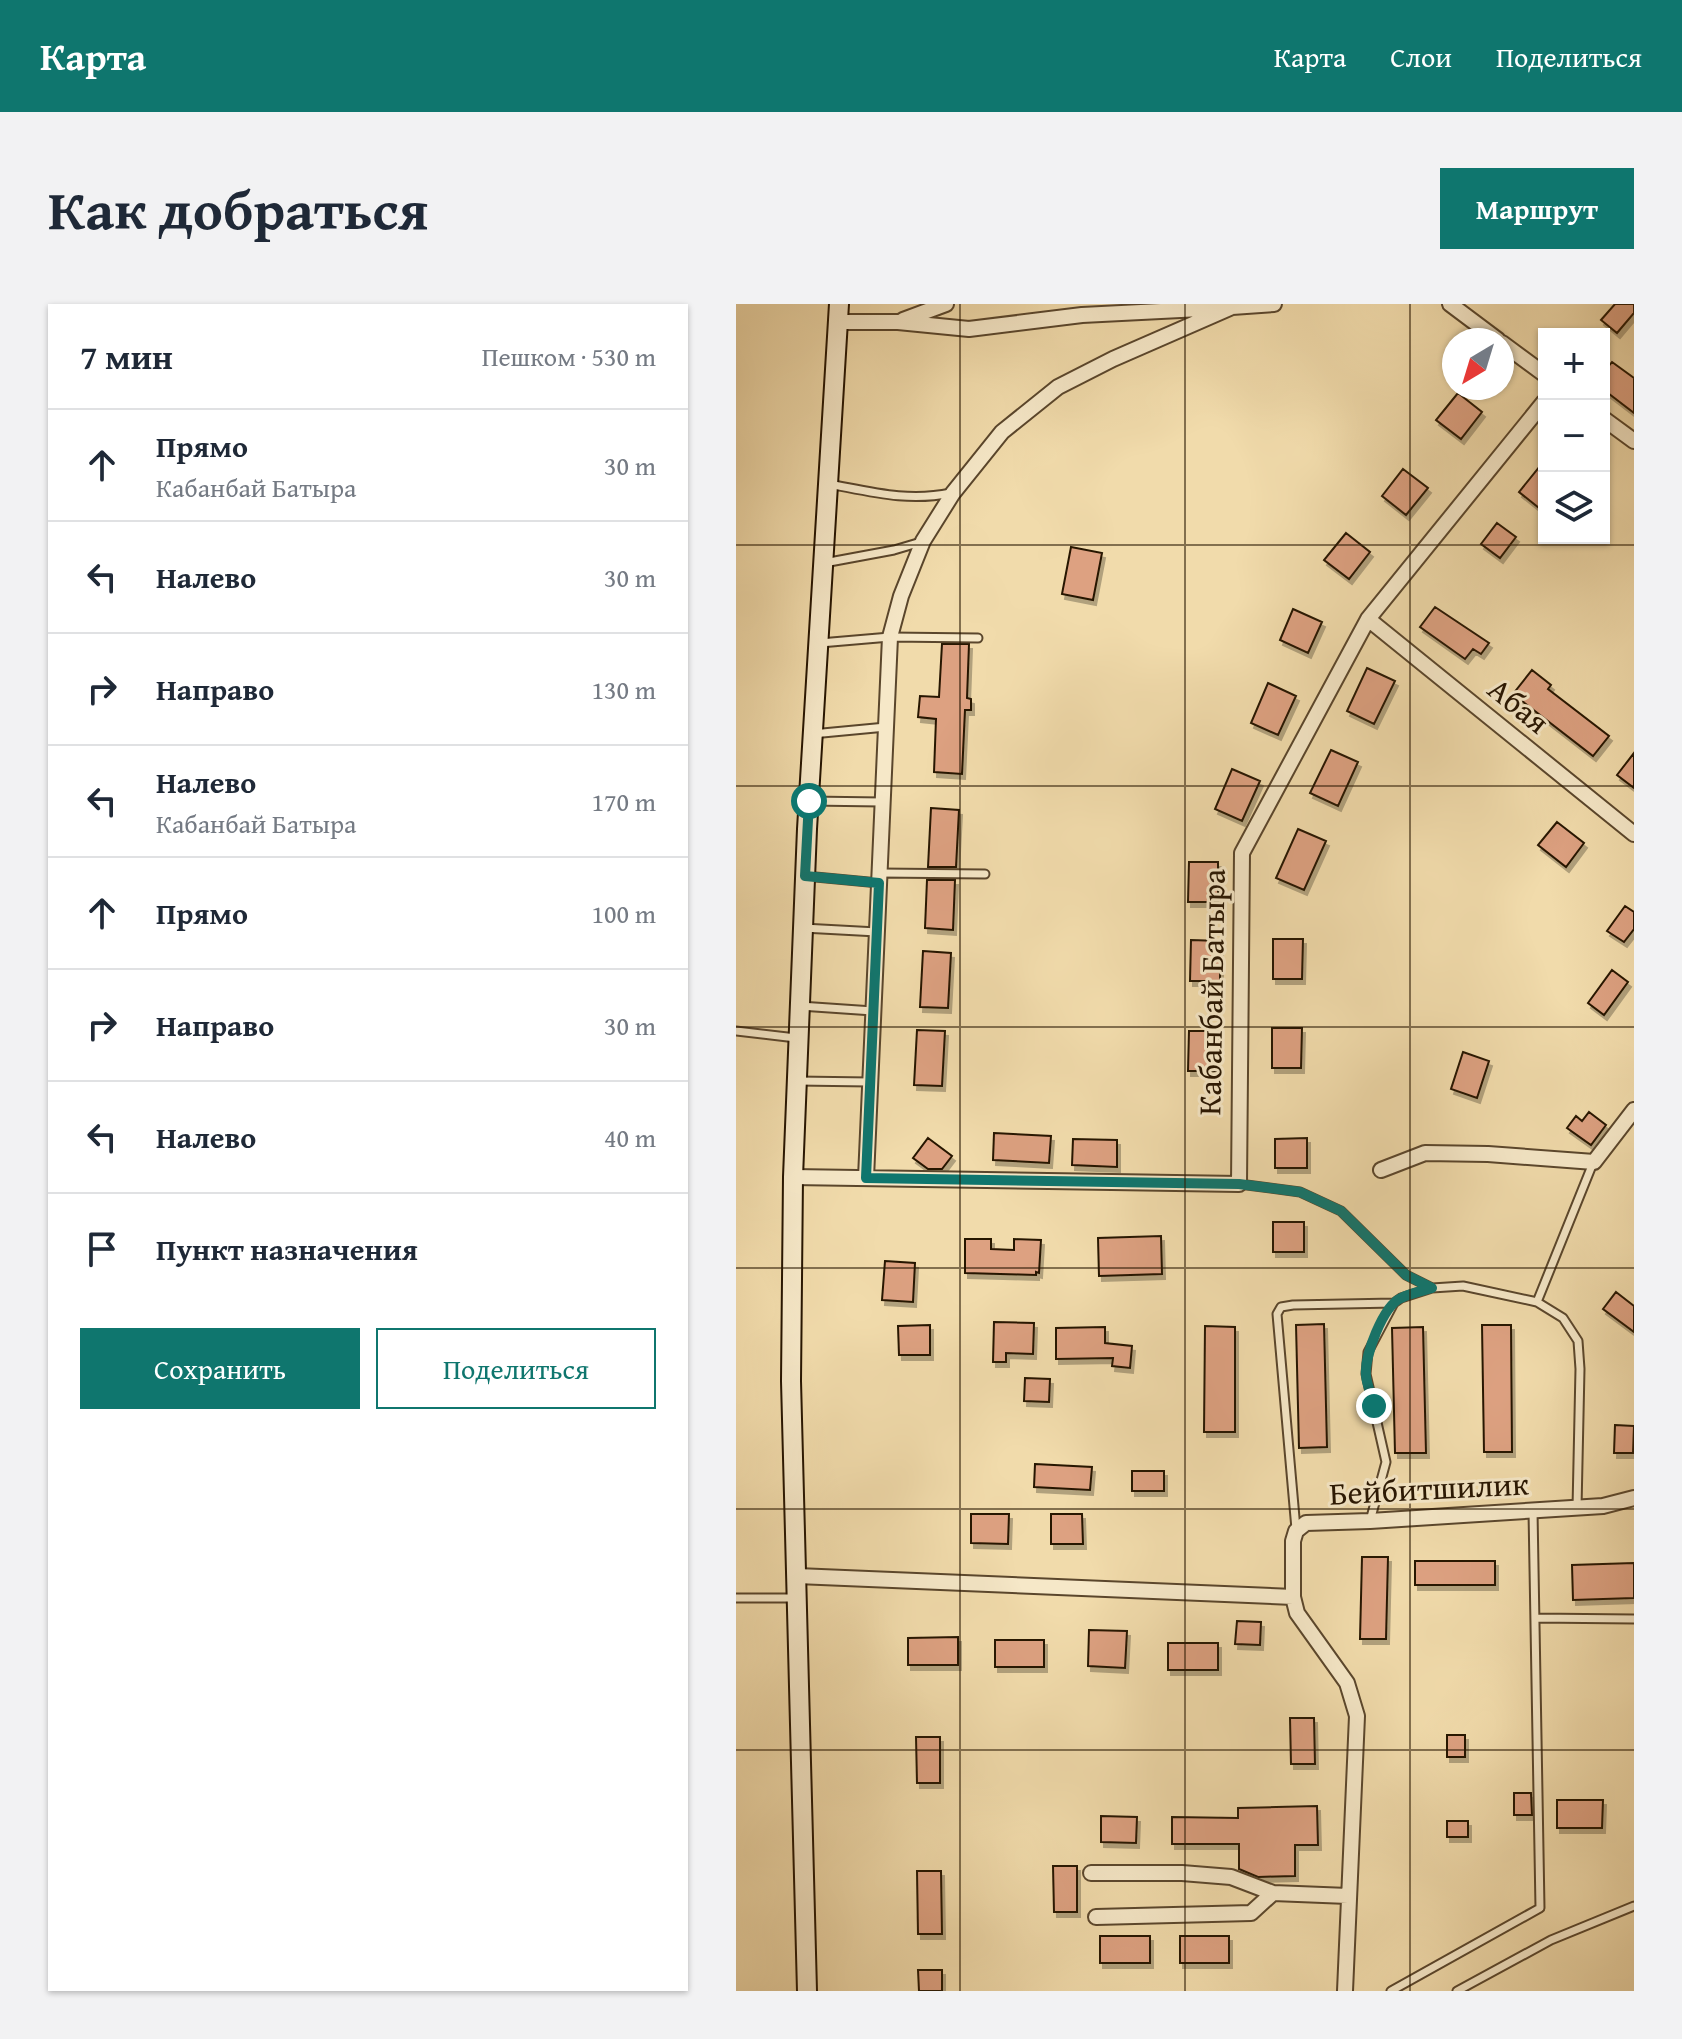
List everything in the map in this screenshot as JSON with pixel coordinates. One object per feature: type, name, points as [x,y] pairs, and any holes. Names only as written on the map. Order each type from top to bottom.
[{"type":"main road","points":[[807,1991],[791,1381],[793,1177],[812,734],[838,313]]},
{"type":"street","points":[[898,322],[946,304]]},
{"type":"street","points":[[838,313],[969,329],[1082,315],[1274,304]]},
{"type":"street","points":[[1450,304],[1482,328]]},
{"type":"street","points":[[866,1178],[890,637],[901,596],[923,541],[953,493],[1002,432],[1058,387],[1113,359],[1236,306]]},
{"type":"street","points":[[1514,352],[1538,370]]},
{"type":"street","name":"Кабанбай Батыра","points":[[1239,1184],[1242,853],[1368,619],[1538,409]]},
{"type":"street","points":[[1610,423],[1634,441]]},
{"type":"street","name":"Абая","points":[[1368,619],[1634,834]]},
{"type":"street","points":[[1381,1170],[1425,1153],[1594,1162],[1634,1110]]},
{"type":"street","points":[[793,1177],[1239,1184]]},
{"type":"street","name":"Бейбитшилик","points":[[1293,1597],[1293,1541],[1296,1531],[1306,1523],[1577,1508],[1603,1506],[1634,1498]]},
{"type":"street","points":[[797,1576],[1293,1597],[1297,1613],[1347,1683],[1357,1716],[1345,1991]]},
{"type":"street","points":[[1091,1873],[1182,1873],[1231,1877],[1273,1893],[1348,1896]]},
{"type":"street","points":[[1096,1917],[1251,1913],[1273,1893]]},
{"type":"lane","points":[[827,483],[907,498],[925,499],[953,493]]},
{"type":"lane","points":[[822,572],[923,541]]},
{"type":"lane","points":[[818,644],[890,637],[978,638]]},
{"type":"lane","points":[[812,734],[886,727]]},
{"type":"lane","points":[[809,801],[882,802]]},
{"type":"lane","points":[[805,876],[879,878],[985,874]]},
{"type":"lane","points":[[803,928],[877,932]]},
{"type":"lane","points":[[800,1006],[873,1011]]},
{"type":"lane","points":[[736,1031],[799,1038]]},
{"type":"lane","points":[[797,1081],[870,1082]]},
{"type":"lane","points":[[1537,1302],[1594,1162]]},
{"type":"lane","points":[[1239,1184],[1300,1192],[1341,1211],[1406,1275],[1432,1288]]},
{"type":"lane","points":[[1370,1521],[1386,1462],[1366,1374],[1368,1352],[1394,1303],[1401,1298],[1432,1288],[1463,1286],[1537,1302],[1563,1318],[1578,1341],[1577,1508]]},
{"type":"lane","points":[[1296,1531],[1277,1314],[1281,1307],[1293,1305],[1394,1303]]},
{"type":"lane","points":[[1391,1991],[1540,1908],[1533,1511]]},
{"type":"lane","points":[[736,1598],[797,1598]]},
{"type":"lane","points":[[1535,1618],[1634,1619]]},
{"type":"lane","points":[[1457,1991],[1551,1940],[1634,1906]]},
{"type":"building","points":[[1615,304],[1634,304],[1634,313],[1617,333],[1601,320]]},
{"type":"building","points":[[1612,362],[1634,378],[1634,413],[1610,395]]},
{"type":"building","points":[[1452,400],[1467,400],[1482,412],[1461,439],[1436,420]]},
{"type":"building","points":[[1538,468],[1538,507],[1519,492]]},
{"type":"building","points":[[1403,469],[1428,488],[1406,515],[1382,496]]},
{"type":"building","points":[[1497,523],[1516,537],[1500,558],[1481,544]]},
{"type":"building","points":[[1346,533],[1370,552],[1349,579],[1324,560]]},
{"type":"building","points":[[1071,547],[1102,553],[1093,600],[1062,594]]},
{"type":"building","points":[[1435,607],[1489,643],[1481,654],[1473,649],[1465,659],[1420,627]]},
{"type":"building","points":[[1293,609],[1322,622],[1308,653],[1280,640]]},
{"type":"building","points":[[942,644],[969,644],[967,698],[971,699],[971,710],[965,710],[962,774],[934,772],[936,719],[918,717],[920,696],[939,697]]},
{"type":"building","points":[[1367,668],[1395,681],[1374,724],[1347,711]]},
{"type":"building","points":[[1532,670],[1551,685],[1548,689],[1609,736],[1593,756],[1513,694]]},
{"type":"building","points":[[1268,683],[1296,696],[1278,735],[1251,723]]},
{"type":"building","points":[[1331,750],[1358,762],[1338,806],[1310,793]]},
{"type":"building","points":[[1634,753],[1634,788],[1617,775]]},
{"type":"building","points":[[1232,769],[1260,781],[1242,821],[1215,809]]},
{"type":"building","points":[[931,808],[959,810],[956,867],[928,867]]},
{"type":"building","points":[[1557,822],[1584,843],[1566,867],[1538,845]]},
{"type":"building","points":[[1298,829],[1326,841],[1304,890],[1276,878]]},
{"type":"building","points":[[1189,862],[1218,862],[1218,902],[1188,902]]},
{"type":"building","points":[[927,880],[955,880],[953,930],[925,928]]},
{"type":"building","points":[[1625,906],[1634,912],[1634,929],[1624,942],[1607,931]]},
{"type":"building","points":[[1273,939],[1303,939],[1302,979],[1273,979]]},
{"type":"building","points":[[1191,940],[1220,941],[1220,981],[1190,981]]},
{"type":"building","points":[[923,951],[951,953],[948,1008],[920,1007]]},
{"type":"building","points":[[1612,970],[1628,982],[1604,1015],[1588,1003]]},
{"type":"building","points":[[1272,1028],[1302,1028],[1301,1068],[1272,1068]]},
{"type":"building","points":[[917,1030],[945,1031],[942,1086],[914,1085]]},
{"type":"building","points":[[1189,1031],[1218,1031],[1217,1071],[1188,1071]]},
{"type":"building","points":[[1463,1052],[1489,1061],[1477,1098],[1451,1089]]},
{"type":"building","points":[[1589,1112],[1606,1125],[1591,1145],[1567,1128],[1576,1116],[1582,1121]]},
{"type":"building","points":[[994,1133],[1051,1136],[1049,1163],[993,1160]]},
{"type":"building","points":[[928,1138],[952,1156],[942,1169],[928,1169],[913,1158]]},
{"type":"building","points":[[1307,1138],[1307,1168],[1275,1168],[1275,1139]]},
{"type":"building","points":[[1073,1139],[1117,1140],[1117,1167],[1072,1165]]},
{"type":"building","points":[[1273,1222],[1304,1222],[1304,1252],[1273,1252]]},
{"type":"building","points":[[1161,1236],[1162,1274],[1099,1276],[1098,1238]]},
{"type":"building","points":[[965,1239],[991,1239],[991,1249],[1014,1250],[1014,1239],[1041,1240],[1039,1273],[965,1273]]},
{"type":"building","points":[[885,1261],[915,1263],[913,1302],[882,1300]]},
{"type":"building","points":[[1616,1292],[1634,1306],[1634,1332],[1603,1309]]},
{"type":"building","points":[[994,1322],[1034,1323],[1033,1354],[1006,1353],[1006,1362],[993,1362]]},
{"type":"building","points":[[1324,1324],[1327,1447],[1299,1448],[1296,1325]]},
{"type":"building","points":[[930,1325],[930,1355],[899,1355],[898,1326]]},
{"type":"building","points":[[1482,1325],[1511,1325],[1512,1452],[1484,1452]]},
{"type":"building","points":[[1205,1326],[1235,1327],[1235,1432],[1204,1432]]},
{"type":"building","points":[[1105,1327],[1105,1343],[1132,1346],[1130,1368],[1112,1366],[1113,1358],[1056,1359],[1056,1328]]},
{"type":"building","points":[[1423,1327],[1426,1453],[1395,1453],[1392,1328]]},
{"type":"building","points":[[1025,1378],[1050,1379],[1049,1402],[1024,1401]]},
{"type":"building","points":[[1615,1425],[1634,1426],[1633,1453],[1614,1453]]},
{"type":"building","points":[[1035,1464],[1092,1467],[1090,1490],[1034,1487]]},
{"type":"building","points":[[1132,1471],[1164,1471],[1164,1491],[1132,1491]]},
{"type":"building","points":[[971,1514],[1009,1514],[1008,1544],[971,1543]]},
{"type":"building","points":[[1051,1514],[1082,1514],[1083,1544],[1051,1544]]},
{"type":"building","points":[[1362,1557],[1388,1557],[1386,1639],[1360,1639]]},
{"type":"building","points":[[1415,1561],[1495,1561],[1495,1585],[1415,1585]]},
{"type":"building","points":[[1634,1563],[1634,1598],[1573,1600],[1572,1565]]},
{"type":"building","points":[[1237,1621],[1261,1622],[1260,1645],[1235,1644]]},
{"type":"building","points":[[1089,1630],[1127,1631],[1125,1668],[1088,1666]]},
{"type":"building","points":[[958,1637],[958,1665],[908,1665],[908,1638]]},
{"type":"building","points":[[995,1640],[1044,1640],[1044,1667],[995,1667]]},
{"type":"building","points":[[1168,1643],[1218,1643],[1218,1670],[1168,1670]]},
{"type":"building","points":[[1290,1718],[1314,1718],[1315,1764],[1291,1764]]},
{"type":"building","points":[[1447,1735],[1465,1735],[1465,1757],[1447,1757]]},
{"type":"building","points":[[916,1737],[940,1737],[940,1783],[917,1783]]},
{"type":"building","points":[[1514,1793],[1531,1793],[1532,1815],[1514,1815]]},
{"type":"building","points":[[1557,1800],[1603,1800],[1602,1828],[1557,1828]]},
{"type":"building","points":[[1317,1806],[1318,1845],[1295,1845],[1295,1876],[1258,1877],[1239,1869],[1239,1844],[1172,1844],[1172,1817],[1238,1818],[1238,1808]]},
{"type":"building","points":[[1101,1816],[1137,1817],[1136,1843],[1101,1842]]},
{"type":"building","points":[[1447,1821],[1468,1821],[1468,1837],[1447,1837]]},
{"type":"building","points":[[1053,1866],[1077,1866],[1077,1912],[1054,1912]]},
{"type":"building","points":[[917,1871],[941,1871],[942,1934],[918,1934]]},
{"type":"building","points":[[1100,1936],[1150,1936],[1150,1963],[1100,1963]]},
{"type":"building","points":[[1180,1936],[1229,1936],[1229,1963],[1180,1963]]},
{"type":"building","points":[[918,1970],[942,1970],[942,1991],[919,1991]]},
{"type":"route","points":[[809,801],[805,876],[879,883],[866,1178],[1239,1184],[1300,1192],[1341,1211],[1406,1275],[1432,1288],[1394,1303],[1380,1326],[1368,1352],[1366,1374],[1374,1406]]}]
